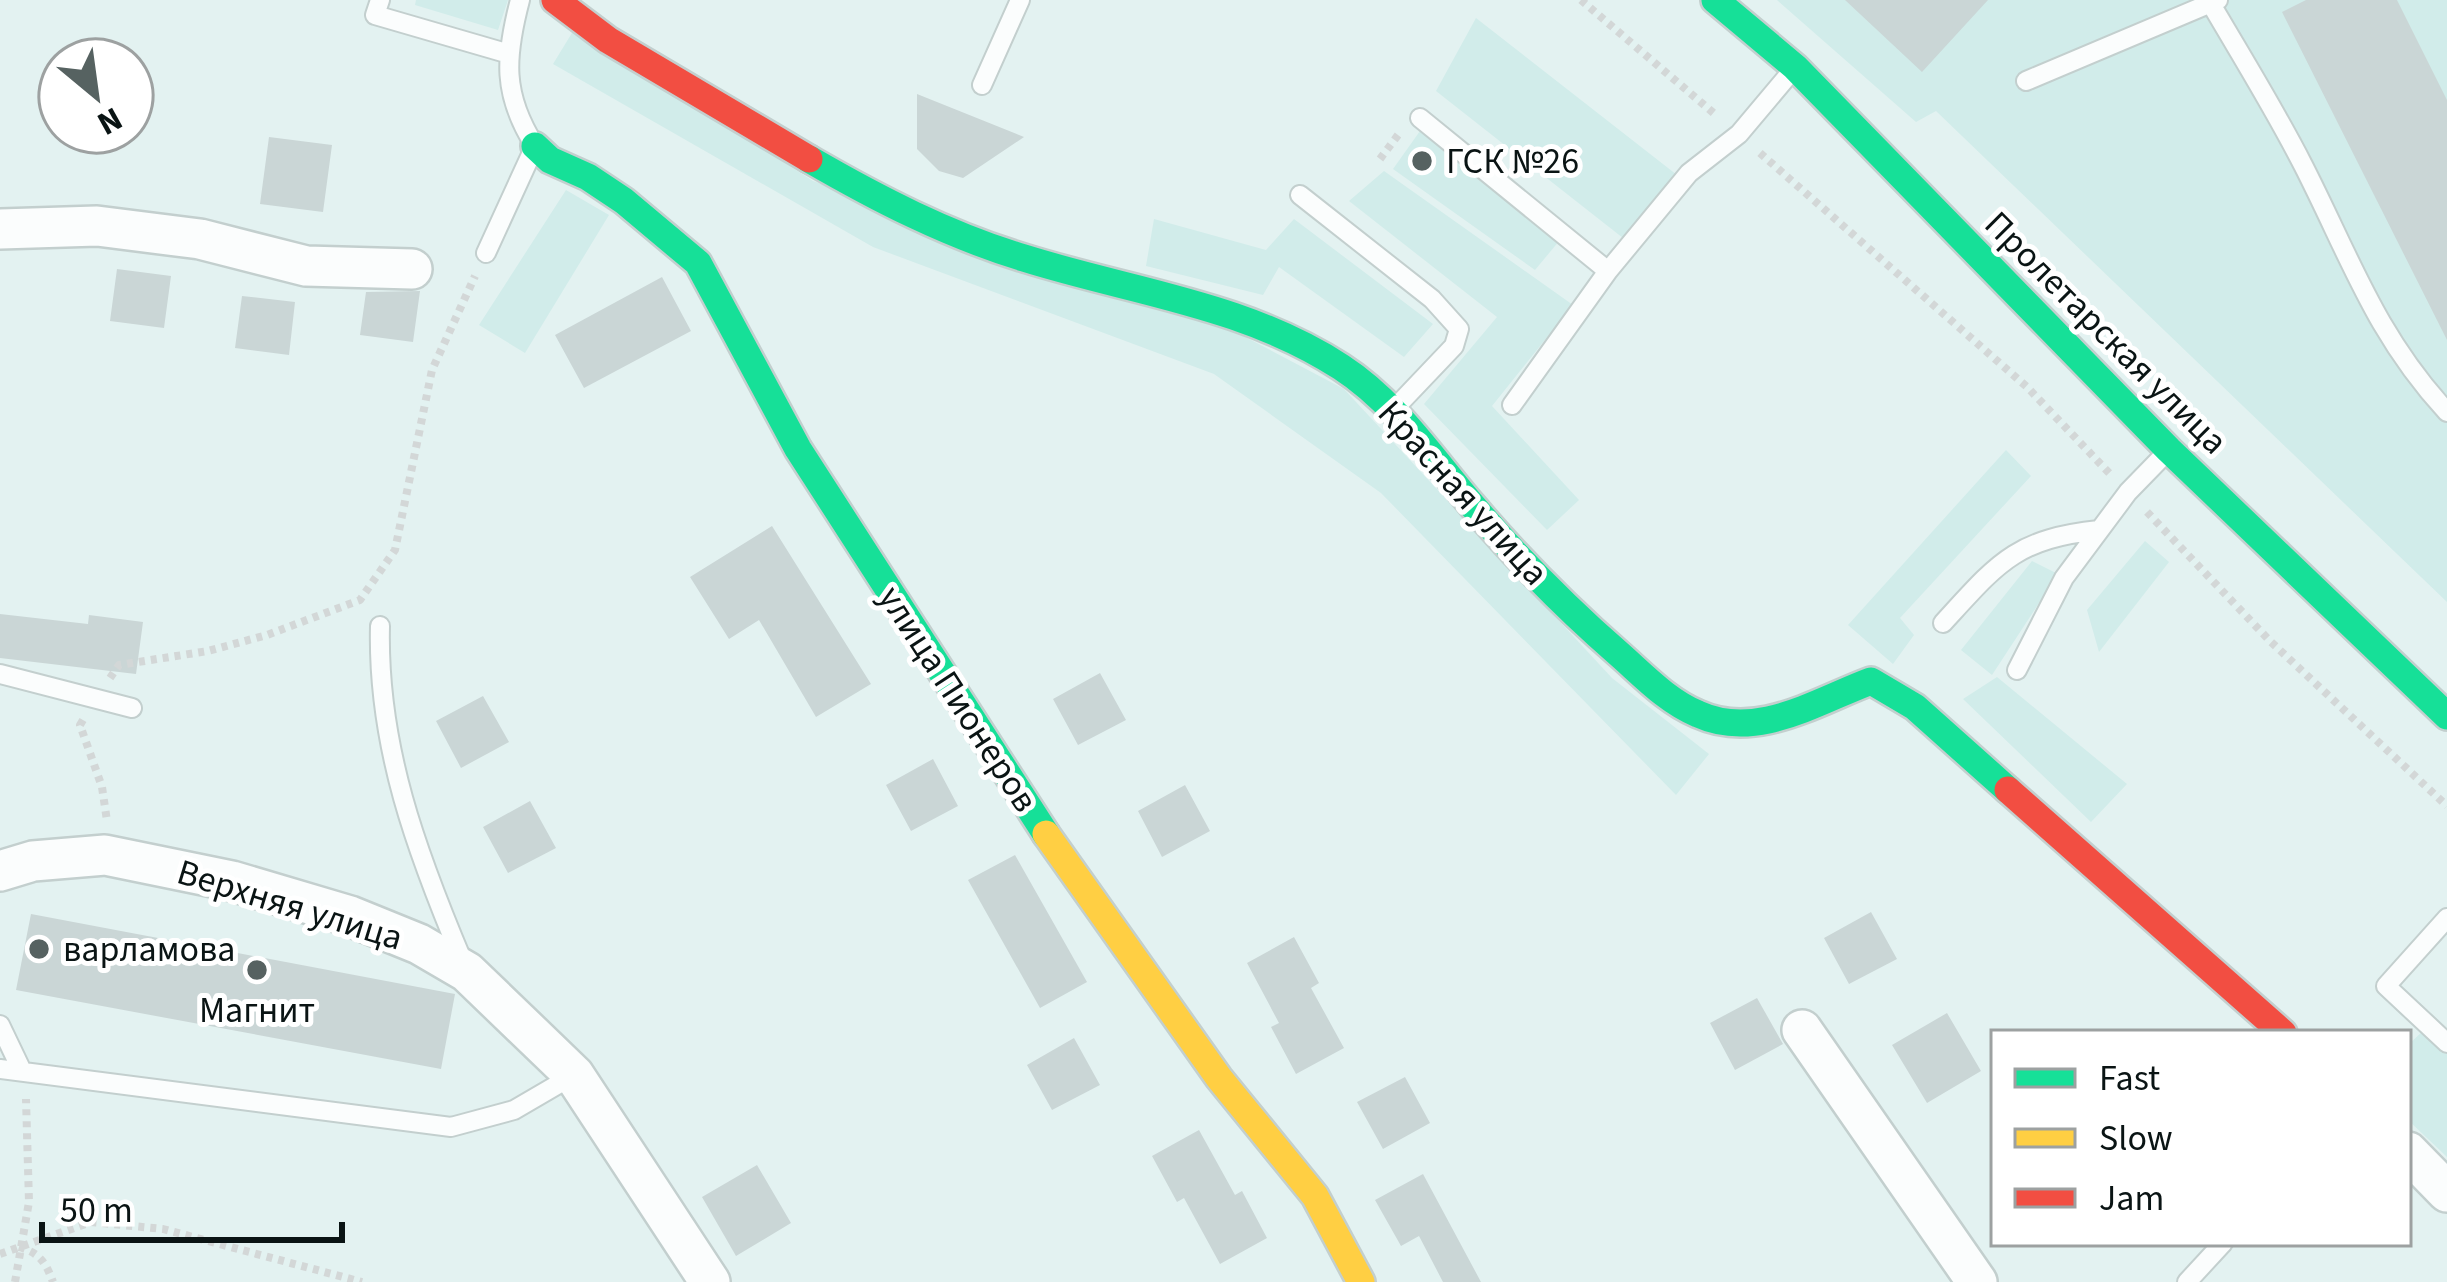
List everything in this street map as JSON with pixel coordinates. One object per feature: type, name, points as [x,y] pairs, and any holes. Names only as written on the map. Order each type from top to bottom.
[{"type":"street","name":"Красная улица","points":[[555,0],[662,71],[890,206],[1025,259],[1170,294],[1269,326],[1346,370],[1392,412],[1549,588],[1675,704],[1725,723],[1781,719],[1871,680],[1915,707],[2280,1030]]},
{"type":"street","name":"Пролетарская улица","points":[[1715,0],[1795,67],[2169,450],[2447,716]]},
{"type":"street","name":"улица Пионеров","points":[[536,146],[550,160],[624,201],[698,263],[798,449],[890,597],[1084,892],[1220,1078],[1315,1196],[1360,1282]]},
{"type":"street","points":[[0,229],[97,226],[200,239],[306,266],[412,269]]},
{"type":"street","name":"Верхняя улица","points":[[0,871],[33,861],[112,856],[232,881],[350,916],[418,944],[467,972],[574,1075],[710,1282]]},
{"type":"street","points":[[1802,1030],[1977,1282]]},
{"type":"street","points":[[2411,1156],[2447,1192]]},
{"type":"lane","points":[[380,0],[375,15],[506,53]]},
{"type":"lane","points":[[486,253],[536,146],[519,120],[506,53],[520,0]]},
{"type":"lane","points":[[982,85],[1020,0]]},
{"type":"lane","points":[[2026,81],[2214,2],[2303,166],[2361,291],[2413,375],[2447,412]]},
{"type":"lane","points":[[1512,405],[1608,271],[1689,173],[1739,134],[1795,67]]},
{"type":"lane","points":[[1420,118],[1608,271]]},
{"type":"lane","points":[[1300,195],[1432,299],[1459,329],[1454,346],[1392,412]]},
{"type":"lane","points":[[2017,670],[2064,578],[2128,492],[2169,450]]},
{"type":"lane","points":[[1943,622],[2015,551],[2063,534],[2099,530]]},
{"type":"lane","points":[[380,626],[382,695],[395,776],[422,865],[467,972]]},
{"type":"lane","points":[[0,674],[132,708]]},
{"type":"lane","points":[[2447,918],[2386,986],[2447,1043]]},
{"type":"lane","points":[[0,1025],[22,1071]]},
{"type":"lane","points":[[0,1069],[451,1127],[514,1110],[574,1075]]},
{"type":"lane","points":[[2187,1282],[2220,1246]]},
{"type":"path","points":[[1581,0],[2027,387],[2270,641],[2447,806]]},
{"type":"path","points":[[112,856],[102,787],[80,724],[118,665],[208,651],[360,600],[395,550],[432,370],[486,253]]},
{"type":"path","points":[[15,1282],[29,1202],[30,1128],[22,1071]]},
{"type":"path","points":[[0,1253],[91,1222],[164,1229],[362,1282]]},
{"type":"path","points":[[19,1246],[45,1261],[53,1282]]},
{"type":"shaded area","points":[[416,0],[508,0],[498,30],[415,5]]},
{"type":"shaded area","points":[[1777,0],[2447,0],[2447,602],[1936,111],[1916,122]]},
{"type":"shaded area","name":"ГСК №26","points":[[1476,18],[1677,175],[1623,238],[1436,91]]},
{"type":"shaded area","points":[[575,28],[813,181],[1232,330],[1344,389],[1612,678],[1709,754],[1676,795],[1381,493],[1214,374],[873,247],[553,64]]},
{"type":"shaded area","name":"ГСК №26","points":[[1420,131],[1560,240],[1535,270],[1393,169]]},
{"type":"shaded area","name":"ГСК №26","points":[[1384,171],[1573,305],[1492,406],[1579,500],[1547,530],[1424,404],[1497,317],[1349,201]]},
{"type":"shaded area","points":[[566,190],[609,215],[525,353],[479,325]]},
{"type":"shaded area","points":[[1154,219],[1266,250],[1294,219],[1433,324],[1404,357],[1279,267],[1263,295],[1146,266]]},
{"type":"shaded area","points":[[2006,450],[2031,476],[1900,618],[1914,635],[1893,664],[1848,625]]},
{"type":"shaded area","points":[[2145,541],[2169,562],[2099,652],[2087,610]]},
{"type":"shaded area","points":[[2032,561],[2058,574],[1992,675],[1961,650]]},
{"type":"shaded area","points":[[1997,677],[2127,784],[2091,822],[1963,699]]},
{"type":"shaded area","points":[[2423,1031],[2447,1054],[2447,1157],[2411,1123],[2411,1042]]},
{"type":"building","points":[[1845,0],[1988,0],[1922,72]]},
{"type":"building","points":[[2306,0],[2397,0],[2447,100],[2447,340],[2282,12]]},
{"type":"building","points":[[917,94],[1024,137],[963,178],[939,171],[917,149]]},
{"type":"building","points":[[269,137],[332,145],[323,212],[260,204]]},
{"type":"building","points":[[117,269],[171,276],[164,328],[110,321]]},
{"type":"building","points":[[662,277],[691,331],[584,388],[555,335]]},
{"type":"building","points":[[420,291],[413,342],[360,335],[366,292]]},
{"type":"building","points":[[242,296],[295,302],[289,355],[235,348]]},
{"type":"building","points":[[772,526],[871,684],[816,717],[759,620],[729,639],[690,577]]},
{"type":"building","points":[[0,614],[88,624],[89,615],[143,622],[136,674],[0,658]]},
{"type":"building","points":[[1100,673],[1126,720],[1078,745],[1053,699]]},
{"type":"building","points":[[483,696],[509,742],[461,768],[436,721]]},
{"type":"building","points":[[933,759],[958,806],[911,831],[886,785]]},
{"type":"building","points":[[1185,785],[1210,831],[1162,857],[1138,811]]},
{"type":"building","points":[[530,801],[556,848],[508,873],[483,827]]},
{"type":"building","points":[[1015,855],[1087,982],[1040,1008],[968,880]]},
{"type":"building","points":[[1871,912],[1897,959],[1849,984],[1824,938]]},
{"type":"building","points":[[31,914],[455,994],[441,1069],[16,990]]},
{"type":"building","points":[[1294,937],[1319,983],[1311,988],[1344,1048],[1296,1074],[1271,1027],[1279,1023],[1247,963]]},
{"type":"building","points":[[1757,998],[1783,1044],[1735,1070],[1710,1023]]},
{"type":"building","points":[[1947,1013],[1981,1071],[1927,1103],[1892,1045]]},
{"type":"building","points":[[1074,1038],[1100,1085],[1052,1110],[1027,1065]]},
{"type":"building","points":[[1405,1077],[1430,1123],[1383,1149],[1357,1102]]},
{"type":"building","points":[[1199,1130],[1235,1195],[1242,1191],[1267,1238],[1220,1264],[1184,1198],[1177,1202],[1152,1156]]},
{"type":"building","points":[[757,1165],[791,1223],[736,1256],[702,1197]]},
{"type":"building","points":[[1423,1174],[1481,1282],[1443,1282],[1419,1236],[1401,1246],[1375,1200]]},
{"type":"traffic: fast","points":[[1715,0],[1795,67],[2169,450],[2447,716]]},
{"type":"traffic: fast","points":[[535,146],[550,160],[624,201],[698,263],[798,449],[1046,834]]},
{"type":"traffic: fast","points":[[809,159],[887,202],[968,238],[1227,314],[1266,328],[1341,367],[1395,413],[1489,525],[1561,601],[1687,709],[1720,721],[1764,721],[1871,681],[1915,707],[2008,790]]},
{"type":"traffic: slow","points":[[1046,834],[1219,1078],[1315,1196],[1361,1282]]},
{"type":"traffic: jam","points":[[555,0],[608,40],[809,159]]},
{"type":"traffic: jam","points":[[2008,790],[2280,1030]]},
{"type":"place","name":"ГСК №26","points":[[1422,161]]},
{"type":"place","name":"варламова","points":[[39,949]]},
{"type":"place","name":"Магнит","points":[[257,970]]}]
